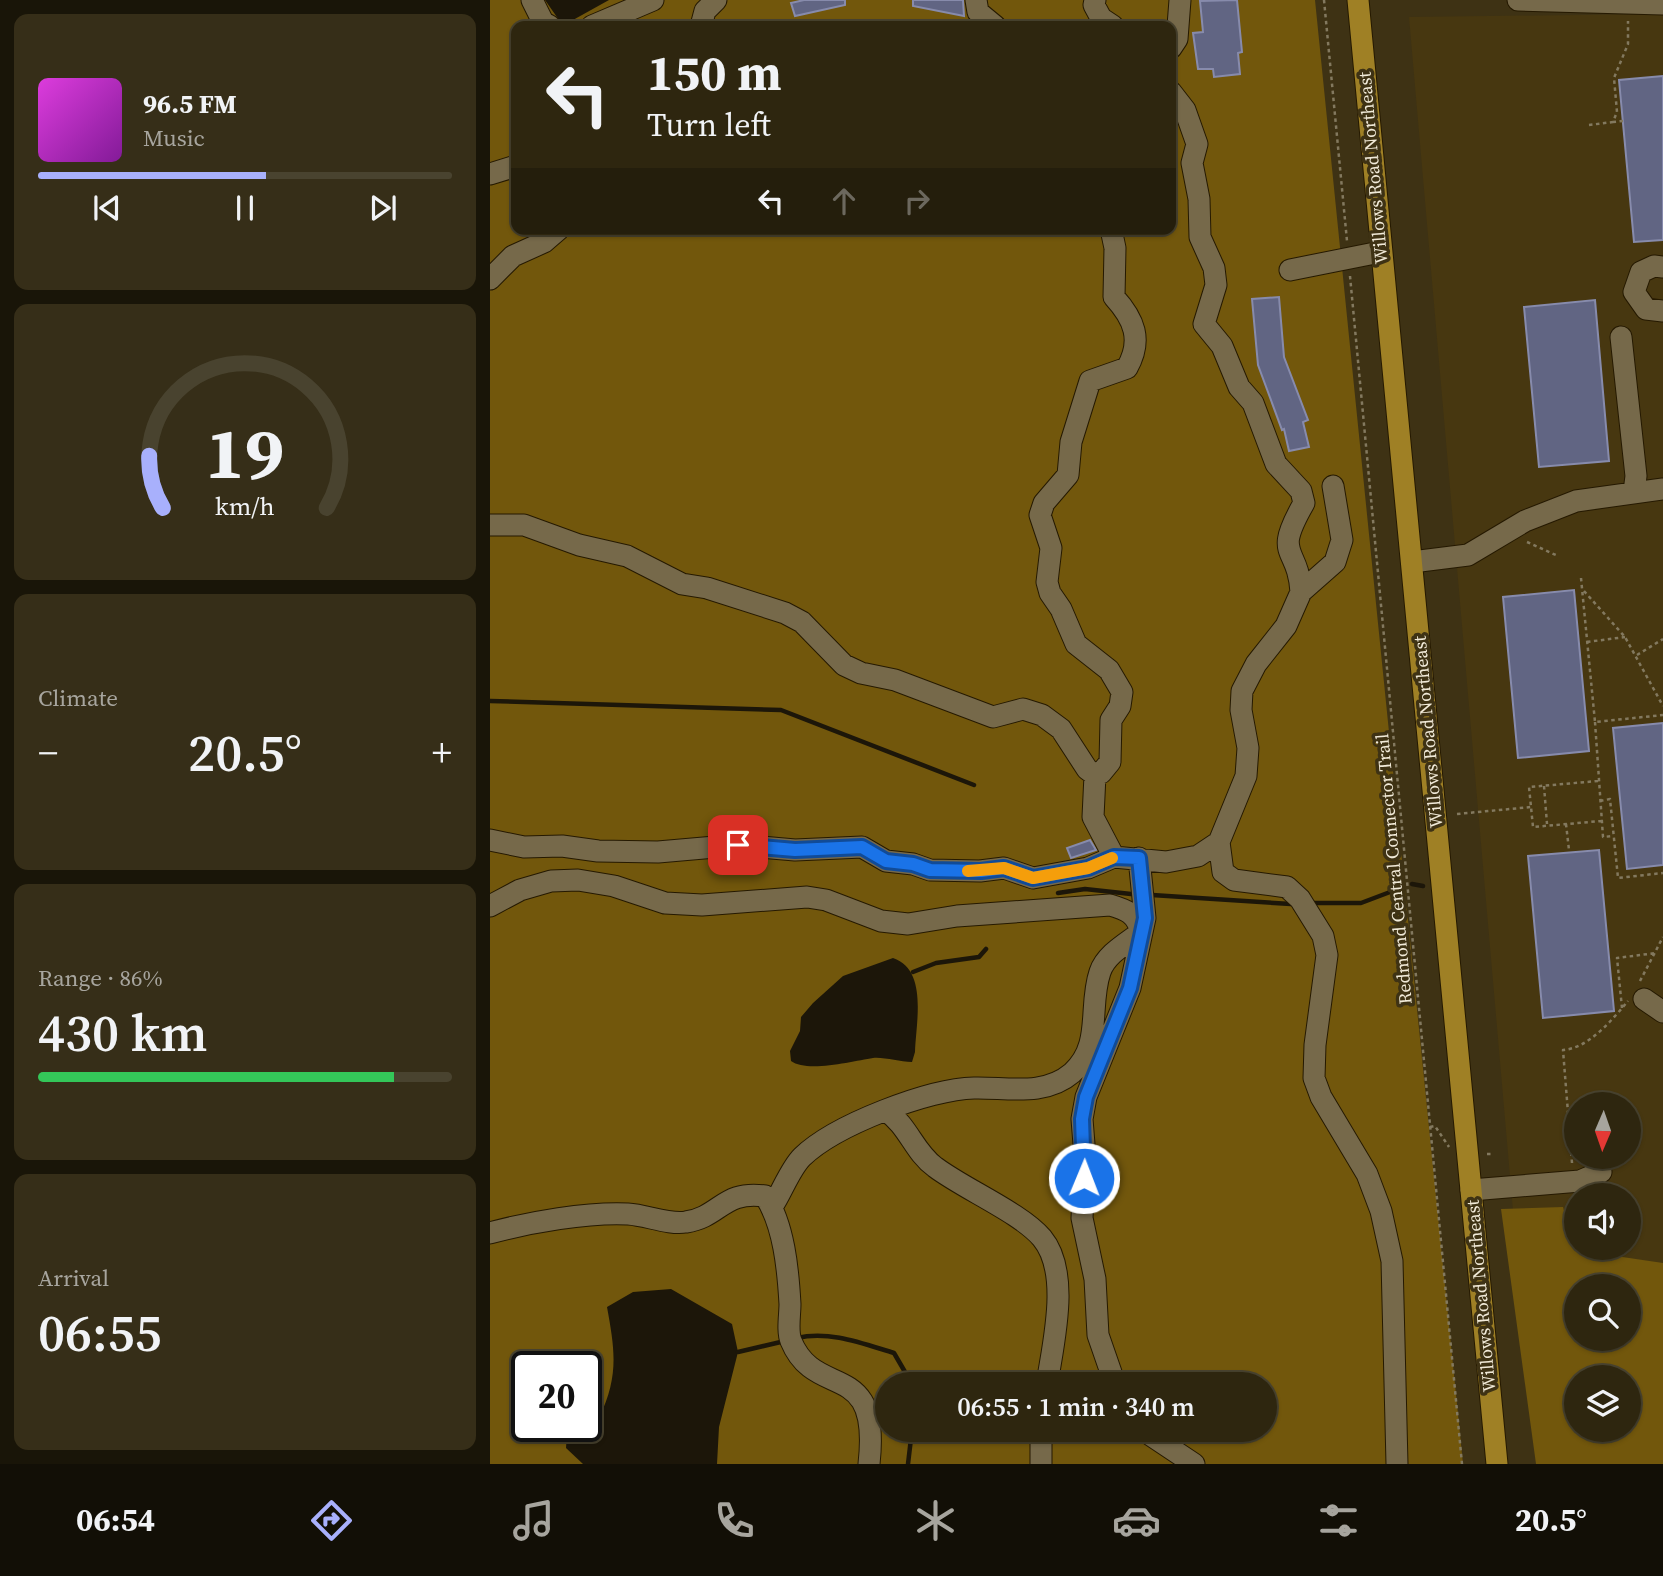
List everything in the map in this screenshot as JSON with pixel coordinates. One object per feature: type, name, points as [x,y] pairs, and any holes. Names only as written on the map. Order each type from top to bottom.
[{"type":"main road","name":"Willows Road Northeast","points":[[1358,0],[1497,1464]]},
{"type":"lane","points":[[532,0],[542,21]]},
{"type":"lane","points":[[604,21],[653,0]]},
{"type":"lane","points":[[702,21],[705,11],[716,0]]},
{"type":"lane","points":[[976,0],[978,12],[989,21]]},
{"type":"lane","points":[[1176,41],[1180,0]]},
{"type":"lane","points":[[1518,0],[1663,4]]},
{"type":"lane","points":[[1176,98],[1185,110],[1197,144],[1192,163],[1199,199],[1200,237],[1214,268],[1216,285],[1204,324],[1222,346],[1239,387],[1253,403],[1276,464],[1301,491],[1304,503],[1288,530],[1287,552],[1300,579],[1301,592]]},
{"type":"lane","points":[[490,174],[511,168]]},
{"type":"lane","points":[[490,279],[513,256],[544,242],[552,235]]},
{"type":"lane","points":[[490,525],[524,525],[579,545],[627,556],[682,584],[707,588],[785,613],[802,622],[844,665],[860,673],[895,680],[993,717],[1023,709],[1042,715],[1061,729],[1087,769],[1095,775],[1101,774],[1110,762],[1111,720],[1120,706],[1122,692],[1109,670],[1076,643],[1061,609],[1050,593],[1047,582],[1051,548],[1040,515],[1044,503],[1068,475],[1071,442],[1090,382],[1127,368],[1134,356],[1136,332],[1130,315],[1114,297],[1115,248],[1112,235]]},
{"type":"lane","points":[[1290,270],[1380,252]]},
{"type":"lane","points":[[1663,267],[1654,266],[1641,272],[1634,292],[1646,309],[1663,311]]},
{"type":"lane","points":[[1620,337],[1636,476],[1634,492]]},
{"type":"lane","points":[[1333,486],[1342,540],[1335,562],[1301,592],[1286,626],[1256,664],[1242,691],[1241,710],[1248,748],[1246,776],[1219,842],[1223,872],[1234,880],[1287,887],[1300,899],[1323,936],[1327,955],[1315,1045],[1314,1078],[1321,1097],[1367,1174],[1381,1211],[1389,1248],[1397,1389],[1397,1464]]},
{"type":"lane","points":[[1412,562],[1468,555],[1525,521],[1560,505],[1592,497],[1663,489]]},
{"type":"lane","points":[[1095,775],[1093,817],[1114,857]]},
{"type":"lane","points":[[490,840],[524,846],[562,846],[598,851],[658,852],[738,845],[795,850],[862,847],[886,861],[913,864],[930,870],[981,871],[1004,868],[1033,878],[1088,868],[1114,857],[1166,862],[1198,856],[1219,842]]},
{"type":"lane","points":[[1111,1372],[1098,1335],[1095,1279],[1082,1218],[1085,1157],[1082,1119],[1086,1097],[1130,988],[1145,907],[1139,858]]},
{"type":"lane","points":[[490,906],[520,890],[551,881],[578,880],[614,886],[665,903],[702,905],[807,897],[826,900],[881,921],[908,924],[957,916],[1110,905],[1130,911],[1138,920],[1141,932]]},
{"type":"lane","points":[[772,1207],[799,1159],[815,1146],[906,1101],[942,1090],[975,1088],[1021,1091],[1048,1085],[1071,1073],[1087,1054],[1095,1028],[1100,971],[1110,955],[1141,932]]},
{"type":"lane","points":[[1639,991],[1663,1012]]},
{"type":"lane","points":[[886,1111],[897,1118],[926,1161],[1041,1237],[1054,1258],[1059,1300],[1049,1372]]},
{"type":"lane","points":[[1579,1183],[1601,1172]]},
{"type":"lane","points":[[1471,1190],[1564,1184]]},
{"type":"lane","points":[[490,1233],[586,1217],[625,1214],[684,1223],[704,1217],[726,1200],[746,1193],[765,1196],[772,1207],[788,1269],[789,1339],[802,1362],[857,1392],[869,1410],[872,1437],[869,1464]]},
{"type":"lane","points":[[1054,1258],[1087,1245]]},
{"type":"lane","points":[[1041,1442],[1041,1464]]},
{"type":"lane","points":[[1161,1442],[1194,1464]]},
{"type":"path","points":[[1324,0],[1348,246]]},
{"type":"path","points":[[1612,122],[1617,112],[1614,78],[1628,44],[1628,23]]},
{"type":"path","points":[[1589,125],[1623,121]]},
{"type":"path","name":"Redmond Central Connector Trail","points":[[1350,272],[1462,1464]]},
{"type":"path","points":[[1529,544],[1559,556]]},
{"type":"path","points":[[1581,578],[1603,837],[1614,836]]},
{"type":"path","points":[[1582,590],[1625,637],[1663,706]]},
{"type":"path","points":[[1587,642],[1625,637]]},
{"type":"path","points":[[1637,655],[1663,639]]},
{"type":"path","points":[[1595,722],[1663,715]]},
{"type":"path","points":[[1598,781],[1530,787],[1531,807],[1533,827],[1601,821]]},
{"type":"path","points":[[1544,786],[1548,826]]},
{"type":"path","points":[[1600,801],[1610,799],[1618,878],[1663,873]]},
{"type":"path","points":[[1457,814],[1531,807]]},
{"type":"path","points":[[1566,824],[1569,850]]},
{"type":"path","points":[[1579,1183],[1563,1050],[1572,1049],[1607,1026],[1639,991],[1663,937]]},
{"type":"path","points":[[1622,1008],[1617,958],[1656,953]]},
{"type":"path","points":[[1430,1127],[1435,1126],[1448,1147],[1452,1146]]},
{"type":"path","points":[[1487,1154],[1494,1154]]},
{"type":"shaded area","points":[[490,0],[1315,0],[1463,1464],[490,1464]]},
{"type":"shaded area","points":[[545,0],[609,0],[573,20],[559,20]]},
{"type":"shaded area","points":[[1663,14],[1663,1308],[1641,1294],[1641,1274],[1564,1274],[1564,1289],[1520,1291],[1409,17]]},
{"type":"shaded area","points":[[893,958],[904,964],[916,985],[918,1012],[912,1062],[873,1058],[808,1066],[791,1061],[790,1051],[800,1031],[801,1017],[813,1003],[843,976]]},
{"type":"shaded area","points":[[1563,1207],[1564,1260],[1641,1260],[1663,1263],[1663,1464],[1536,1464],[1501,1209]]},
{"type":"shaded area","points":[[671,1289],[732,1324],[738,1352],[719,1427],[717,1464],[583,1464],[566,1448],[566,1442],[602,1442],[602,1410],[610,1389],[614,1363],[607,1307],[633,1292]]},
{"type":"building","points":[[804,0],[845,0],[845,5],[795,16],[791,3]]},
{"type":"building","points":[[913,0],[963,0],[964,16],[913,6]]},
{"type":"building","points":[[1237,0],[1242,52],[1238,53],[1240,74],[1214,77],[1213,69],[1198,69],[1193,33],[1203,32],[1200,1]]},
{"type":"building","points":[[1663,76],[1663,240],[1634,242],[1619,80]]},
{"type":"building","points":[[1279,297],[1284,357],[1308,420],[1303,422],[1309,447],[1289,451],[1284,429],[1282,430],[1258,365],[1252,299]]},
{"type":"building","points":[[1595,300],[1609,461],[1539,467],[1524,307]]},
{"type":"building","points":[[1574,590],[1589,751],[1518,758],[1503,597]]},
{"type":"building","points":[[1663,723],[1663,865],[1627,869],[1613,728]]},
{"type":"building","points":[[1090,840],[1096,850],[1071,858],[1067,848]]},
{"type":"building","points":[[1599,850],[1614,1011],[1543,1018],[1528,856]]},
{"type":"waterway","points":[[490,701],[781,710],[974,785]]},
{"type":"waterway","points":[[1412,884],[1423,886]]},
{"type":"waterway","points":[[1058,893],[1085,889],[1131,894]]},
{"type":"waterway","points":[[1311,903],[1361,903],[1398,889]]},
{"type":"waterway","points":[[1152,895],[1291,904]]},
{"type":"waterway","points":[[913,972],[936,963],[979,957],[986,949]]},
{"type":"waterway","points":[[797,1338],[834,1337],[894,1353],[905,1372]]},
{"type":"waterway","points":[[738,1352],[785,1341]]},
{"type":"waterway","points":[[908,1464],[911,1442]]},
{"type":"slow traffic","points":[[968,871],[1004,868],[1033,878],[1088,868],[1112,858]]},
{"type":"route","points":[[738,845],[795,850],[862,847],[886,861],[913,864],[930,870],[981,871],[1004,868],[1033,878],[1088,868],[1114,857],[1139,858],[1145,918],[1136,948],[1130,988],[1086,1097],[1082,1119],[1084,1178]]}]
